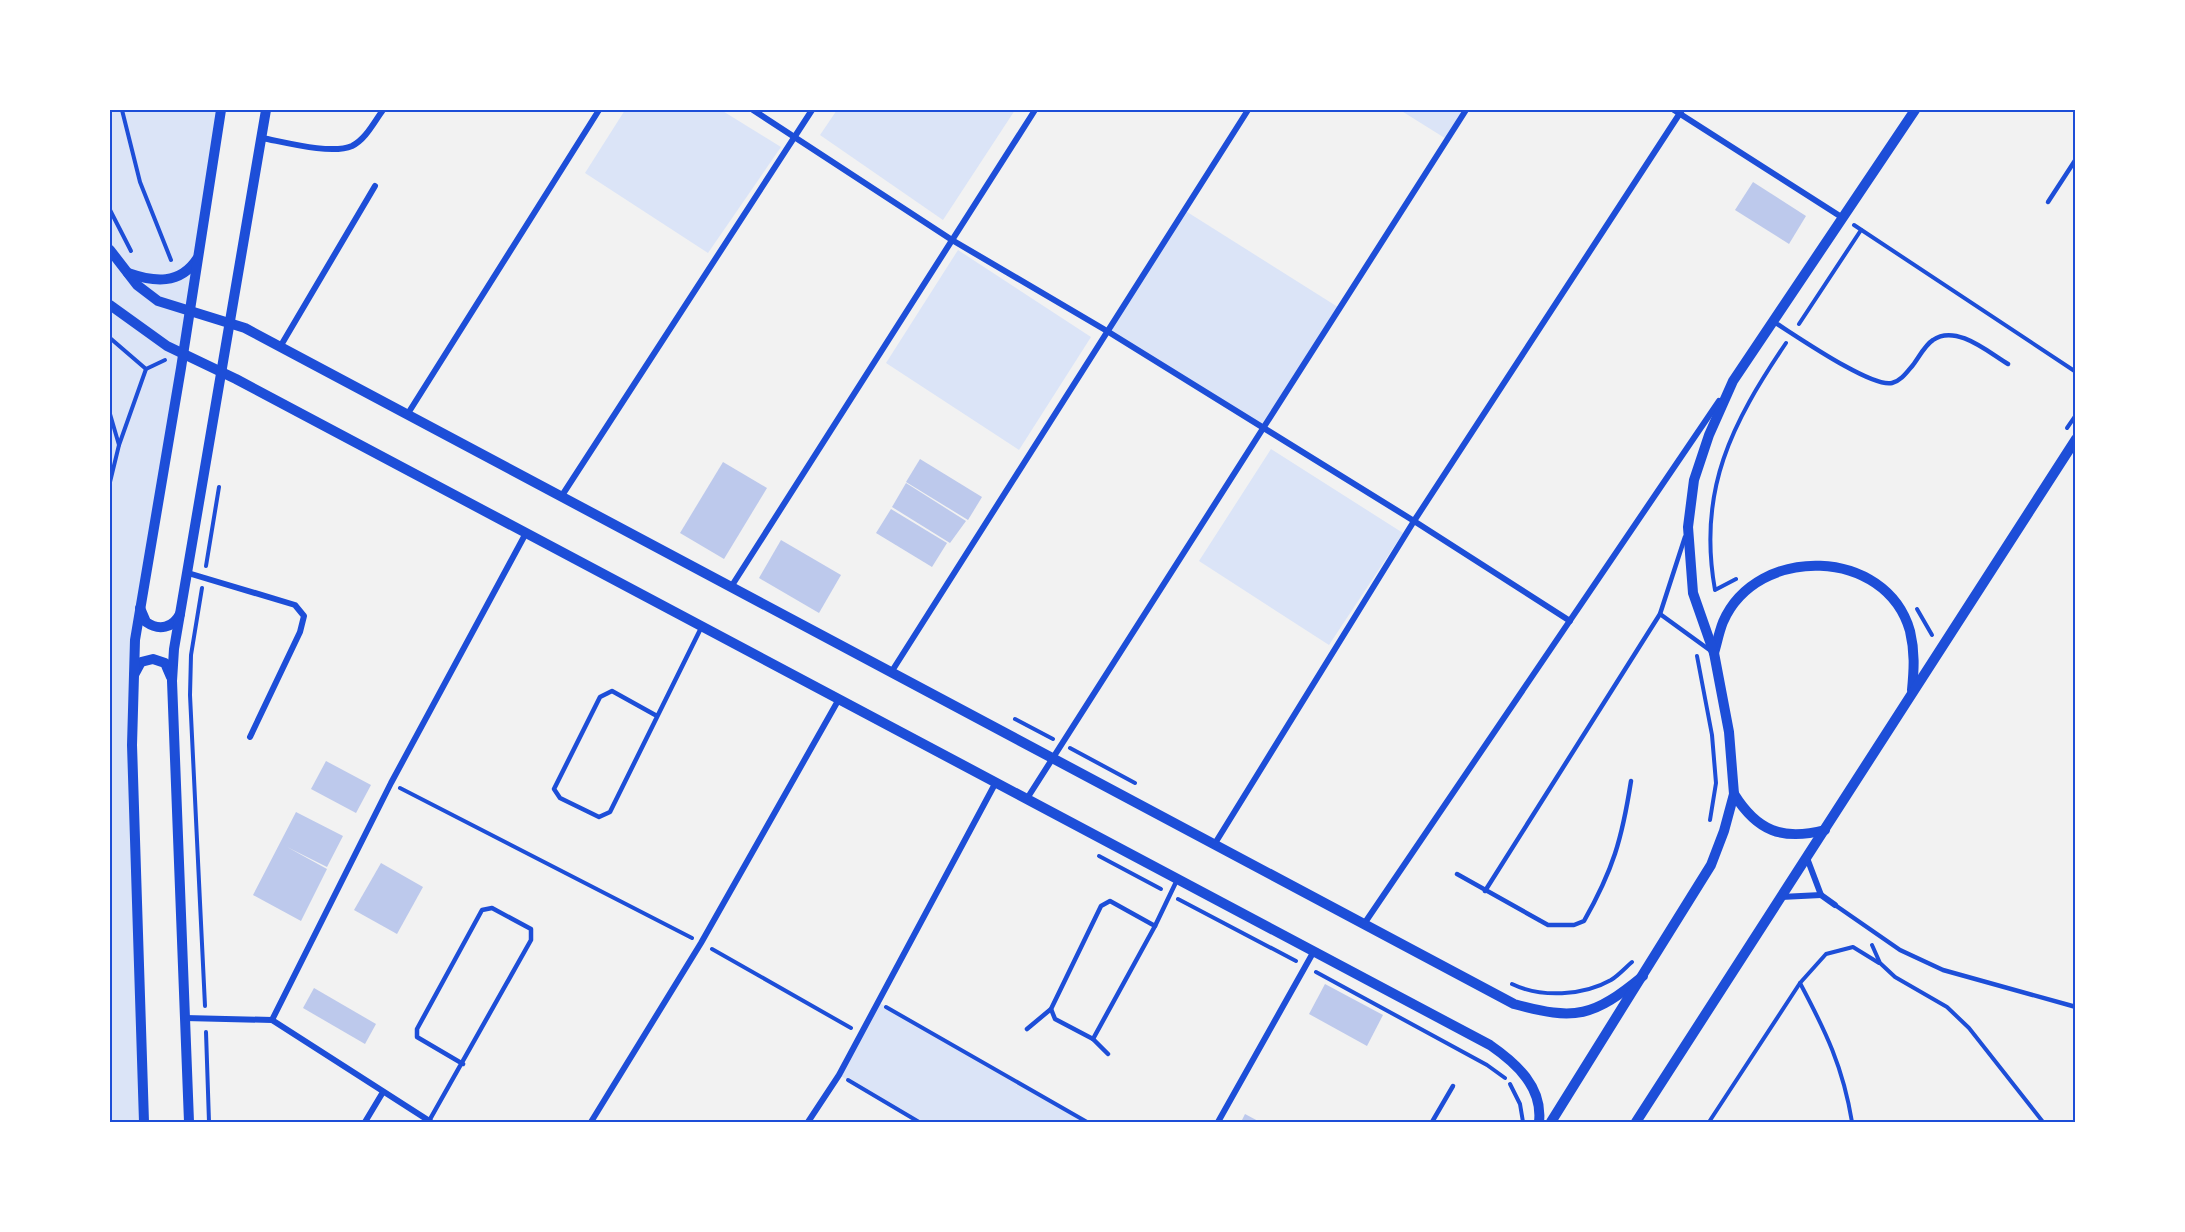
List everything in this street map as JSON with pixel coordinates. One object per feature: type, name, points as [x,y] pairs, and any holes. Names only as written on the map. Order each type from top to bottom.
[{"type":"street","points":[[144,1122],[132,678],[140,602],[183,353],[221,110]]},
{"type":"street","points":[[189,1122],[172,681],[181,611],[266,110]]},
{"type":"street","points":[[262,138],[310,147],[351,146],[365,136],[382,110]]},
{"type":"street","points":[[407,415],[599,110]]},
{"type":"street","points":[[753,110],[795,135],[952,240],[1107,331],[1263,430],[1414,521],[1570,621]]},
{"type":"street","points":[[561,497],[812,110]]},
{"type":"street","points":[[731,587],[1035,110]]},
{"type":"street","points":[[892,671],[1248,110]]},
{"type":"street","points":[[1028,797],[1466,110]]},
{"type":"street","points":[[1364,924],[1774,322],[1915,110]]},
{"type":"street","points":[[1214,845],[1414,521],[1679,111],[1843,218]]},
{"type":"street","points":[[280,347],[375,186]]},
{"type":"street","points":[[110,250],[127,273],[158,301],[231,324],[280,347],[1054,757],[1214,845],[1514,1004],[1551,1015],[1580,1013],[1611,1002],[1643,976]]},
{"type":"street","points":[[127,273],[152,281],[168,280],[189,268],[198,256]]},
{"type":"street","points":[[110,305],[149,335],[1028,797],[1490,1045],[1519,1066],[1534,1089],[1539,1122]]},
{"type":"street","points":[[1551,1122],[1691,900],[1714,857],[1734,794],[1729,732],[1714,653],[1693,593],[1688,528],[1694,480],[1709,435],[1733,381]]},
{"type":"street","points":[[1636,1122],[2076,439]]},
{"type":"street","points":[[272,1020],[391,783],[526,533]]},
{"type":"street","points":[[1714,653],[1724,621],[1743,593],[1770,574],[1803,565],[1836,566],[1867,578],[1892,600],[1909,629],[1915,662],[1911,695]]},
{"type":"street","points":[[188,573],[295,605],[304,616],[300,632],[250,737]]},
{"type":"street","points":[[140,602],[142,616],[146,622],[158,628],[172,624],[181,611]]},
{"type":"street","points":[[132,678],[141,663],[153,658],[169,668],[172,681]]},
{"type":"street","points":[[591,1122],[700,942],[839,699]]},
{"type":"street","points":[[808,1122],[839,1075],[996,782]]},
{"type":"street","points":[[1734,794],[1745,813],[1762,826],[1782,834],[1804,836],[1825,830]]},
{"type":"street","points":[[1807,858],[1821,895],[1835,905]]},
{"type":"street","points":[[1781,897],[1821,895]]},
{"type":"street","points":[[1218,1122],[1315,950]]},
{"type":"street","points":[[185,1018],[272,1020],[430,1122]]},
{"type":"street","points":[[365,1122],[383,1092]]},
{"type":"lane","points":[[2048,202],[2076,159]]},
{"type":"lane","points":[[1774,322],[1851,370],[1880,383],[1892,383],[1902,378],[1932,340],[1946,334],[1962,337],[2008,364]]},
{"type":"lane","points":[[1485,891],[1660,614],[1688,528]]},
{"type":"lane","points":[[1660,614],[1714,653]]},
{"type":"lane","points":[[657,716],[612,691],[600,697],[554,789],[560,798],[599,817],[610,812],[702,626]]},
{"type":"lane","points":[[1457,874],[1548,925],[1574,925],[1584,921],[1606,883],[1623,835],[1631,781]]},
{"type":"lane","points":[[1093,1039],[1155,926],[1177,878]]},
{"type":"lane","points":[[1027,1029],[1051,1010],[1101,906],[1110,901],[1155,926]]},
{"type":"lane","points":[[1835,905],[1900,950],[1943,970],[2076,1007]]},
{"type":"lane","points":[[430,1122],[463,1064],[531,940],[531,929],[492,908],[482,910],[417,1029],[417,1037],[463,1064]]},
{"type":"lane","points":[[1051,1010],[1055,1019],[1093,1039],[1108,1054]]},
{"type":"lane","points":[[1432,1122],[1453,1086]]},
{"type":"path","points":[[122,110],[140,182],[171,260]]},
{"type":"path","points":[[110,210],[137,258]]},
{"type":"path","points":[[1843,218],[2076,372]]},
{"type":"path","points":[[1744,575],[1715,590],[1709,529],[1714,489],[1729,440],[1753,392],[1861,230]]},
{"type":"path","points":[[110,338],[146,369]]},
{"type":"path","points":[[110,482],[119,445],[146,369],[165,360]]},
{"type":"path","points":[[110,414],[119,445]]},
{"type":"path","points":[[2063,434],[2076,415]]},
{"type":"path","points":[[205,1006],[190,695],[191,655],[219,485]]},
{"type":"path","points":[[1916,608],[1931,636],[1938,626]]},
{"type":"path","points":[[1694,638],[1712,735],[1716,783],[1708,830]]},
{"type":"path","points":[[1012,717],[1143,787]]},
{"type":"path","points":[[391,783],[700,942],[861,1034]]},
{"type":"path","points":[[1862,923],[1880,963]]},
{"type":"path","points":[[1709,1122],[1800,983],[1826,954],[1852,947],[1880,963],[1894,977],[1947,1007],[1969,1029],[2043,1122]]},
{"type":"path","points":[[1505,981],[1539,993],[1588,990],[1612,979],[1634,960]]},
{"type":"path","points":[[1800,983],[1836,1053],[1852,1122]]},
{"type":"path","points":[[878,1002],[1087,1122]]},
{"type":"path","points":[[206,1032],[209,1122]]},
{"type":"path","points":[[839,1075],[919,1122]]},
{"type":"shaded area","points":[[110,110],[221,110],[135,640],[144,1122],[110,1122]]},
{"type":"shaded area","points":[[625,110],[721,110],[781,147],[708,253],[585,173]]},
{"type":"shaded area","points":[[837,110],[1015,110],[943,220],[820,135]]},
{"type":"shaded area","points":[[1400,110],[1466,110],[1448,140]]},
{"type":"shaded area","points":[[1184,210],[1341,309],[1264,430],[1107,331]]},
{"type":"shaded area","points":[[958,250],[1091,337],[1019,450],[886,363]]},
{"type":"shaded area","points":[[1271,449],[1403,533],[1329,645],[1199,561]]},
{"type":"shaded area","points":[[878,1002],[1087,1122],[919,1122],[839,1075]]},
{"type":"building","points":[[1753,182],[1806,216],[1789,244],[1735,210]]},
{"type":"building","points":[[920,459],[982,497],[968,520],[906,482]]},
{"type":"building","points":[[723,462],[767,488],[724,559],[680,533]]},
{"type":"building","points":[[906,483],[966,521],[950,543],[892,507]]},
{"type":"building","points":[[891,509],[947,543],[932,567],[876,533]]},
{"type":"building","points":[[781,540],[841,575],[819,613],[759,578]]},
{"type":"building","points":[[326,761],[371,785],[356,813],[311,789]]},
{"type":"building","points":[[296,812],[343,836],[327,867],[287,847],[327,869],[301,921],[253,895]]},
{"type":"building","points":[[381,863],[423,887],[397,934],[354,910]]},
{"type":"building","points":[[1325,984],[1383,1015],[1367,1046],[1309,1014]]},
{"type":"building","points":[[314,988],[376,1024],[365,1044],[303,1008]]},
{"type":"building","points":[[1245,1114],[1260,1122],[1241,1122]]}]
